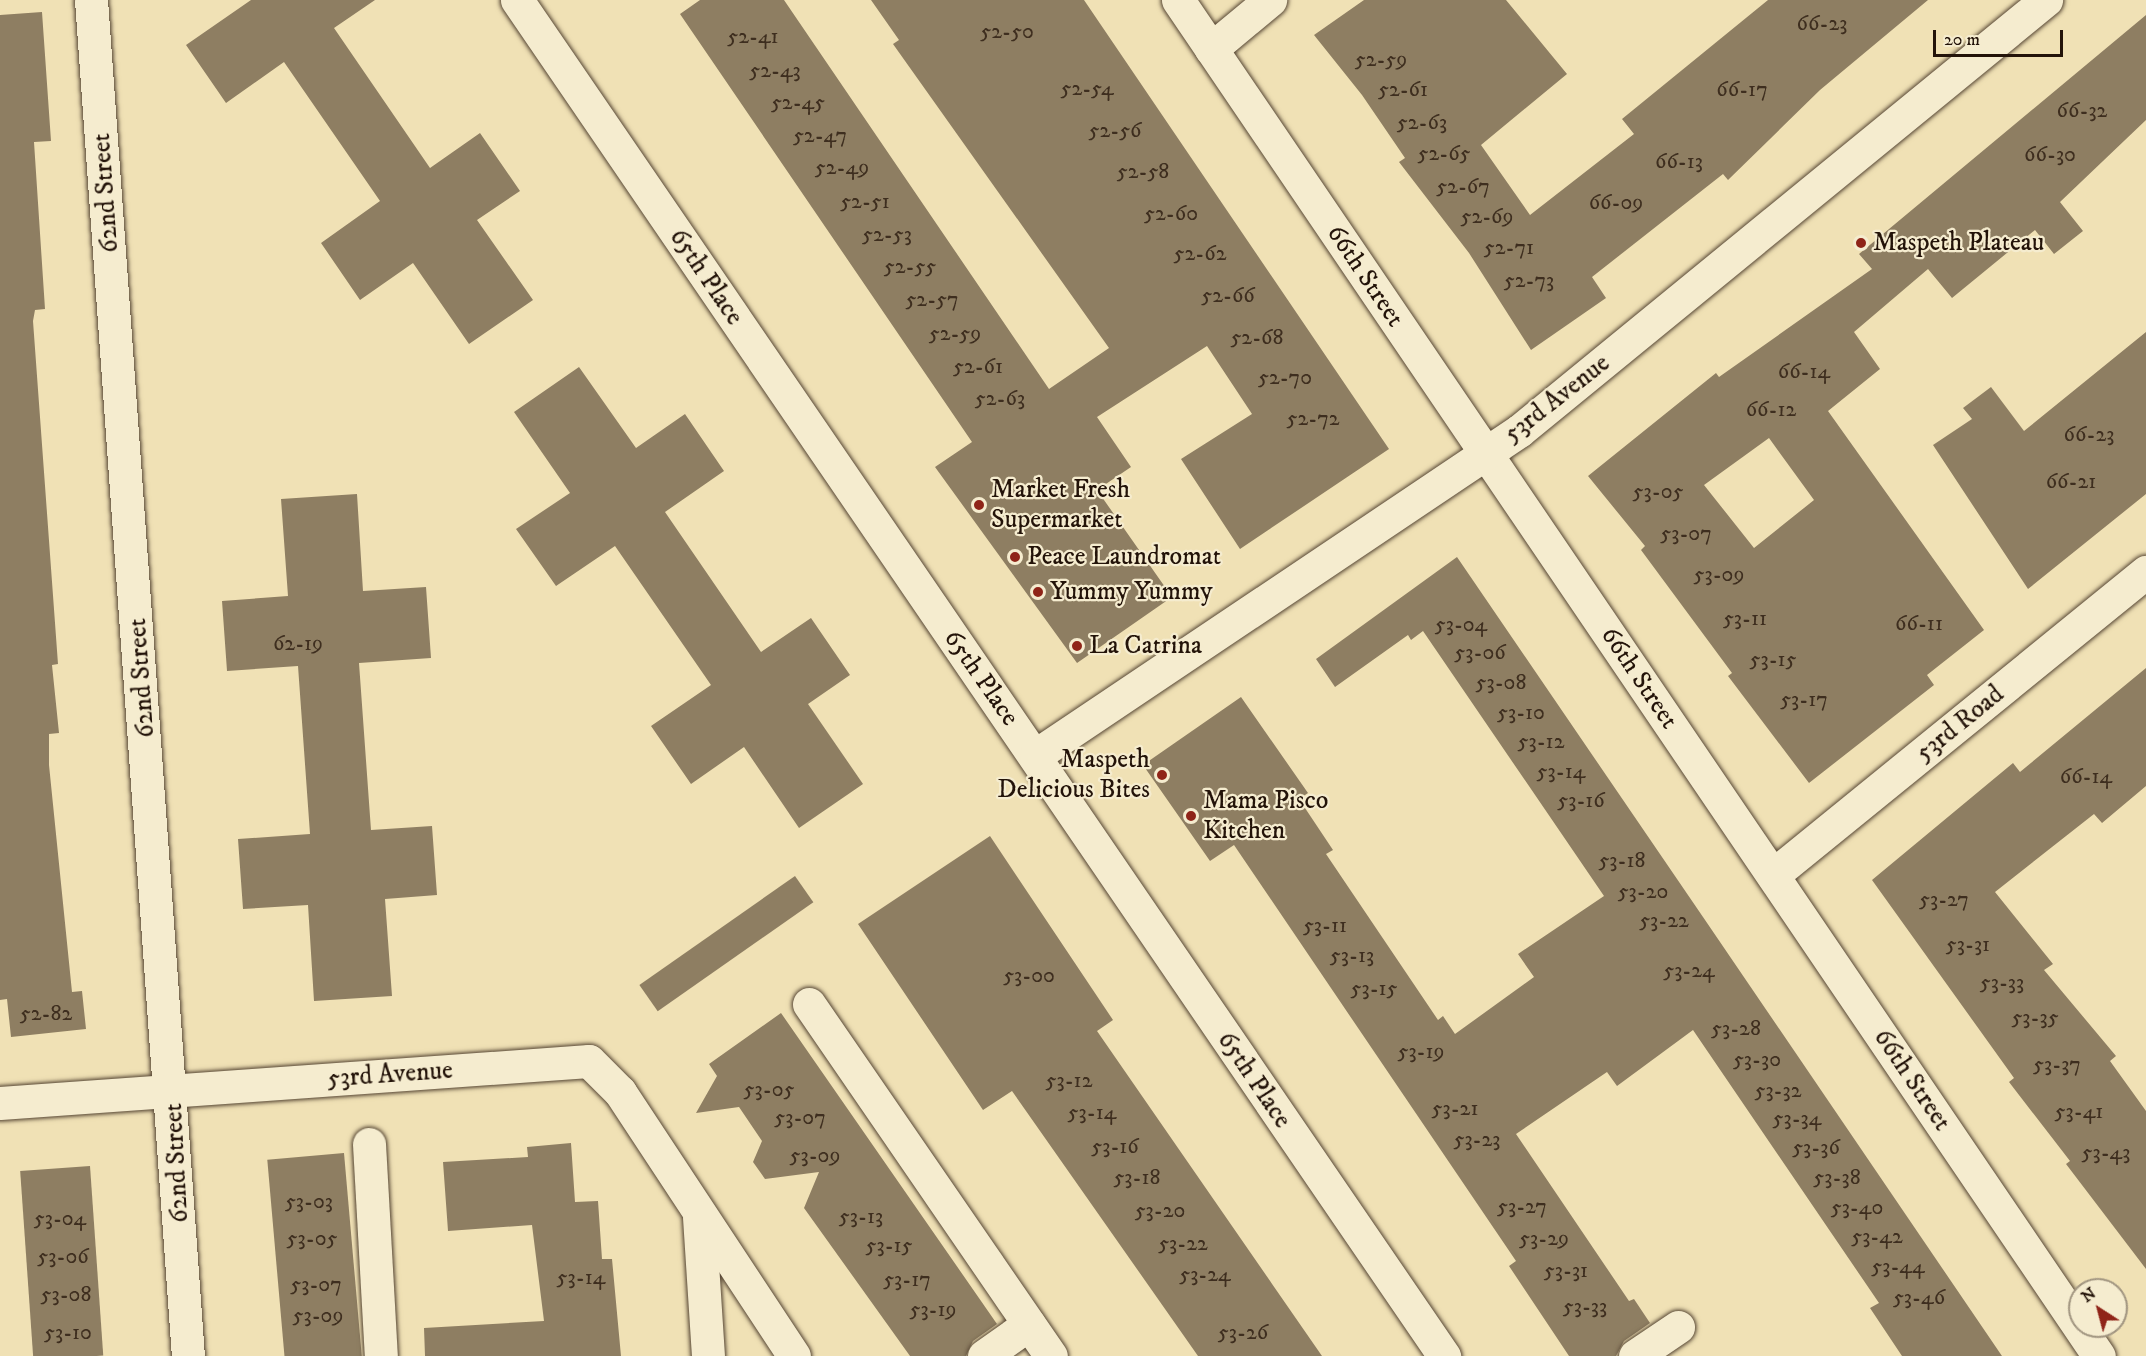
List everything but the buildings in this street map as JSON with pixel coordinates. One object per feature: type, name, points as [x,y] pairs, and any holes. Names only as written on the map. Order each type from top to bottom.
[{"type":"street","name":"62nd Street","points":[[91,0],[173,1091],[188,1356]]},
{"type":"street","name":"65th Place","points":[[517,0],[894,555],[1036,755],[1444,1356]]},
{"type":"street","name":"66th Street","points":[[1178,0],[2099,1356]]},
{"type":"street","points":[[1211,49],[1270,0]]},
{"type":"street","name":"53rd Avenue","points":[[1036,755],[1549,409],[2046,0]]},
{"type":"street","name":"53rd Road","points":[[1773,875],[2146,572]]},
{"type":"street","points":[[809,1004],[1051,1356]]},
{"type":"street","name":"53rd Avenue","points":[[0,1102],[589,1060],[620,1092],[699,1216]]},
{"type":"street","points":[[369,1144],[381,1356]]},
{"type":"street","points":[[699,1216],[708,1356]]},
{"type":"street","points":[[699,1216],[795,1356]]},
{"type":"street","points":[[984,1356],[1029,1324]]},
{"type":"street","points":[[1635,1356],[1678,1328]]},
{"type":"place","name":"Maspeth Plateau","points":[[1861,243]]},
{"type":"place","name":"Market Fresh Supermarket","points":[[979,505]]},
{"type":"place","name":"Peace Laundromat","points":[[1015,557]]},
{"type":"place","name":"Yummy Yummy","points":[[1038,592]]},
{"type":"place","name":"La Catrina","points":[[1077,646]]},
{"type":"place","name":"Maspeth Delicious Bites","points":[[1162,775]]},
{"type":"place","name":"Mama Pisco Kitchen","points":[[1191,816]]}]
